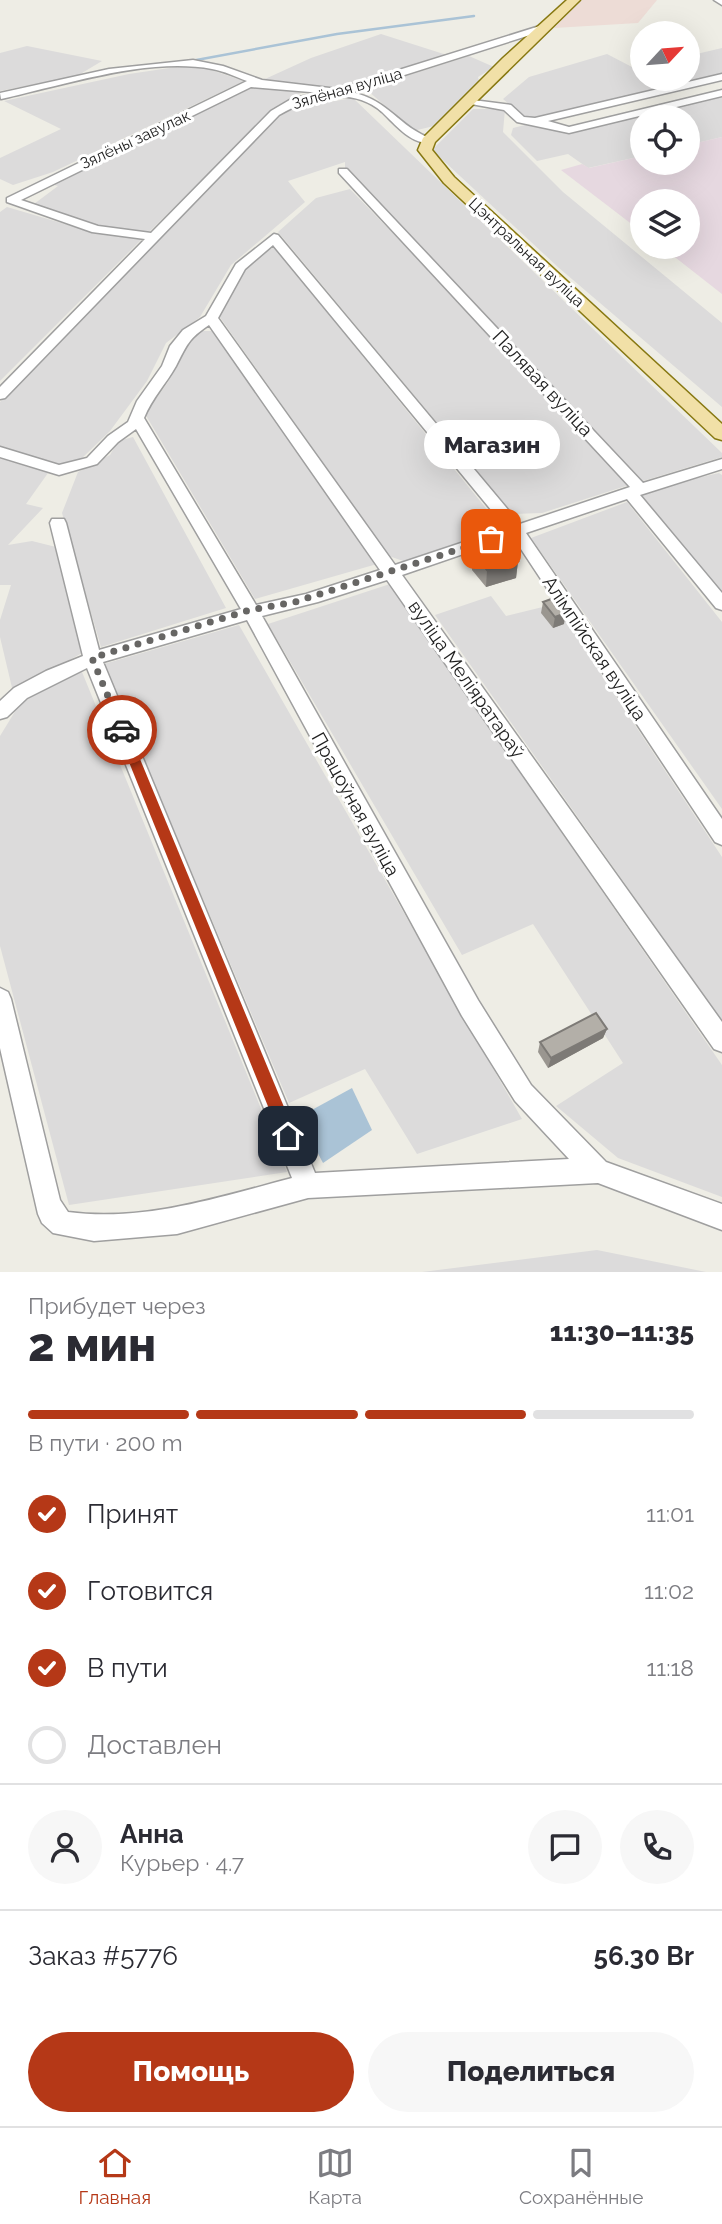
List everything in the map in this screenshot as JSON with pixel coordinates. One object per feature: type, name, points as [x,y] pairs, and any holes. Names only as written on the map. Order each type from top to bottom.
[{"type":"main road","points":[[428,141],[507,61],[574,0]]},
{"type":"main road","name":"Цэнтральная вуліца","points":[[428,141],[425,150],[428,158],[449,180],[722,434]]},
{"type":"street","name":"Зялёная вуліца","points":[[0,396],[275,113],[297,100],[333,94],[546,27]]},
{"type":"street","name":"Зялёны завулак","points":[[1,96],[123,71],[181,64],[213,65],[260,83],[373,101],[409,135],[428,141]]},
{"type":"street","points":[[535,121],[722,77]]},
{"type":"street","name":"Зялёны завулак","points":[[153,237],[96,229],[11,200],[240,87],[260,83]]},
{"type":"street","points":[[465,102],[507,107],[521,120],[569,130],[722,93]]},
{"type":"street","name":"Палявая вуліца","points":[[344,171],[398,233],[634,480],[638,488],[632,494],[639,506],[722,604]]},
{"type":"street","name":"Алімпійская вуліца","points":[[211,318],[240,267],[274,238],[516,530],[722,836]]},
{"type":"street","points":[[0,452],[59,470],[92,461],[138,418],[144,401],[169,366],[177,346],[188,333],[211,318]]},
{"type":"street","name":"вуліца Меліяратараў","points":[[211,318],[722,1041]]},
{"type":"street","name":"Працоўная вуліца","points":[[138,418],[250,610],[470,1008],[523,1093],[598,1171]]},
{"type":"street","points":[[0,712],[24,691],[92,658],[250,610],[295,602],[392,573],[638,488],[722,464]]},
{"type":"street","points":[[58,523],[92,658],[309,1186]]},
{"type":"street","points":[[0,999],[47,1200],[51,1214],[62,1224],[94,1228],[177,1221],[309,1186],[440,1176],[598,1171],[722,1217]]},
{"type":"shaded area","points":[[582,0],[657,0],[640,21],[554,28]]},
{"type":"shaded area","points":[[381,34],[450,56],[331,92],[265,79],[311,58]]},
{"type":"shaded area","points":[[27,46],[102,61],[77,76],[0,91],[0,53]]},
{"type":"shaded area","points":[[722,48],[722,74],[700,79],[700,53]]},
{"type":"shaded area","points":[[607,54],[630,66],[630,91],[651,91],[535,119],[525,118],[503,99],[529,77]]},
{"type":"shaded area","points":[[469,56],[494,67],[478,77],[479,81],[434,126],[413,131],[366,89]]},
{"type":"shaded area","points":[[183,66],[202,67],[244,81],[53,172],[13,185],[0,179],[0,158],[61,129],[4,101],[129,74]]},
{"type":"shaded area","points":[[261,86],[301,93],[279,105],[148,233],[98,226],[34,204],[58,186],[51,184],[240,91]]},
{"type":"shaded area","points":[[722,97],[722,137],[700,142],[700,105],[688,105]]},
{"type":"shaded area","points":[[353,98],[722,453],[722,457],[643,481],[396,227],[345,169],[345,162],[288,181],[305,202],[231,265],[200,317],[166,343],[147,381],[110,431],[80,460],[56,468],[0,451],[0,402],[272,117],[286,109]]},
{"type":"shaded area","points":[[473,109],[505,109],[503,132],[563,192],[630,247],[630,259],[644,259],[722,323],[722,407],[559,268],[432,150]]},
{"type":"shaded area","points":[[630,119],[630,159],[588,168],[568,154],[537,161],[511,135],[513,128],[533,123],[569,133]]},
{"type":"shaded area","points":[[722,137],[722,294],[677,259],[700,259],[700,189],[630,189],[630,223],[561,170],[582,164],[589,168],[630,159],[630,175],[700,175],[700,142]]},
{"type":"shaded area","points":[[350,189],[632,484],[542,513],[513,514],[278,232],[316,198]]},
{"type":"shaded area","points":[[7,207],[92,232],[142,239],[0,381],[0,212]]},
{"type":"shaded area","points":[[274,247],[502,528],[403,561],[389,556],[219,316],[247,265]]},
{"type":"shaded area","points":[[198,331],[214,331],[377,564],[255,599],[145,414],[168,382],[180,354]]},
{"type":"shaded area","points":[[133,437],[226,608],[101,647],[62,513],[78,472],[110,455],[118,441]]},
{"type":"shaded area","points":[[0,457],[48,473],[26,504],[43,508],[8,545],[32,541],[56,547],[82,653],[13,692],[0,637],[0,620],[11,585],[0,585]]},
{"type":"shaded area","points":[[719,473],[722,475],[722,600],[636,492]]},
{"type":"shaded area","points":[[627,502],[722,622],[722,809],[531,538]]},
{"type":"shaded area","points":[[390,584],[722,1065],[722,1197],[618,1158],[556,1106],[623,1063],[533,924],[462,955],[268,624]]},
{"type":"shaded area","points":[[491,596],[506,616],[555,604],[722,857],[722,1021],[435,615]]},
{"type":"shaded area","points":[[239,625],[522,1119],[417,1154],[365,1069],[289,1103],[104,664]]},
{"type":"shaded area","points":[[82,672],[287,1172],[69,1205],[0,946],[0,736],[19,705],[49,685]]},
{"type":"shaded area","points":[[597,1250],[706,1272],[422,1272]]},
{"type":"water","points":[[352,1088],[372,1130],[323,1163],[299,1117]]},
{"type":"building","points":[[501,541],[518,561],[487,570],[473,553],[476,552],[473,548]]},
{"type":"building","points":[[554,598],[566,613],[555,617],[543,602]]},
{"type":"building","points":[[596,1013],[607,1029],[551,1058],[540,1042]]},
{"type":"waterway","points":[[191,61],[337,34],[474,16]]},
{"type":"way so far","points":[[122,730],[92,658],[250,610],[295,602],[491,539]]},
{"type":"place","name":"Магазин","points":[[491,539]]},
{"type":"route","points":[[122,730],[288,1136]]}]
